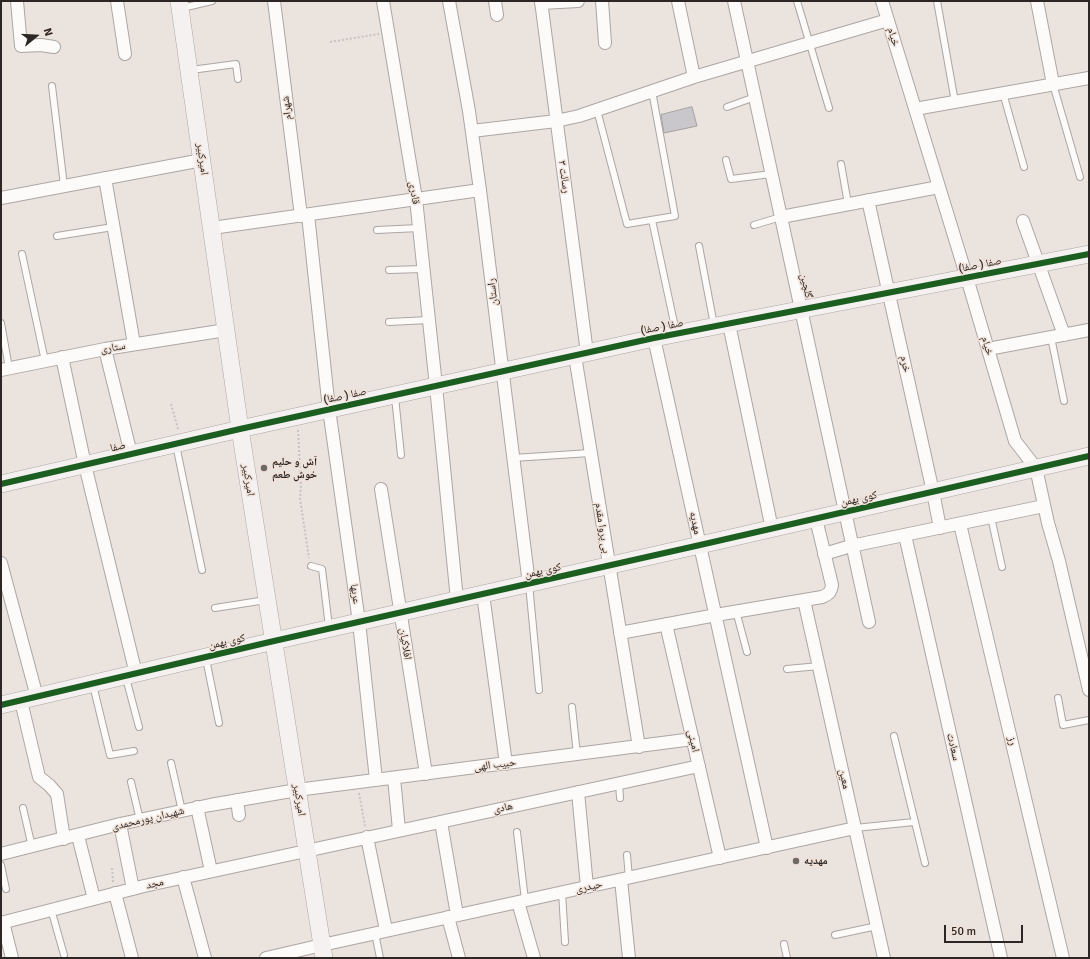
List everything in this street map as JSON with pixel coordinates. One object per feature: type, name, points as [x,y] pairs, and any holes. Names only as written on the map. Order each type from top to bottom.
[{"type":"street","points":[[17,1],[21,46],[41,45],[54,47]]},
{"type":"street","points":[[117,1],[125,54]]},
{"type":"street","name":"شهرام","points":[[274,1],[329,409]]},
{"type":"street","name":"قادری","points":[[383,1],[416,199],[457,600]]},
{"type":"street","name":"راستان","points":[[449,1],[472,131],[529,584]]},
{"type":"street","points":[[495,1],[497,15]]},
{"type":"street","points":[[541,2],[578,1]]},
{"type":"street","points":[[602,1],[605,43]]},
{"type":"street","points":[[678,1],[694,77]]},
{"type":"street","name":"گلچین","points":[[734,1],[851,546],[869,622]]},
{"type":"street","name":"خیام","points":[[882,1],[967,278],[1015,441],[1036,468],[1089,690]]},
{"type":"street","points":[[1037,1],[1053,84]]},
{"type":"street","name":"رسالت ۳","points":[[541,2],[556,121],[581,354]]},
{"type":"street","name":"امیرکبیر","points":[[180,5],[240,429],[323,951]]},
{"type":"street","points":[[472,131],[556,121],[597,110],[694,77],[888,20]]},
{"type":"street","points":[[915,109],[1089,78]]},
{"type":"street","points":[[1,198],[202,160]]},
{"type":"street","points":[[105,178],[134,344]]},
{"type":"street","points":[[781,217],[939,187]]},
{"type":"street","points":[[212,228],[480,190]]},
{"type":"street","name":"خرم","points":[[868,200],[940,528]]},
{"type":"street","points":[[1023,221],[1064,335]]},
{"type":"street","name":"صفا ( صفا)","points":[[240,429],[654,338],[1089,254]]},
{"type":"street","points":[[722,325],[772,529]]},
{"type":"street","name":"ستاری","points":[[5,369],[105,349],[226,330]]},
{"type":"street","points":[[988,349],[1089,331]]},
{"type":"street","name":"مهدیه","points":[[654,338],[767,848]]},
{"type":"street","points":[[105,349],[131,454]]},
{"type":"street","name":"بی پروا مقدم","points":[[581,354],[590,453],[639,747]]},
{"type":"street","points":[[62,357],[131,675]]},
{"type":"street","name":"عربها","points":[[329,409],[358,622],[376,780]]},
{"type":"street","name":"صفا","points":[[1,484],[240,429]]},
{"type":"street","name":"کوی بهمن","points":[[1,705],[274,641],[1089,456]]},
{"type":"street","name":"افلاکیان","points":[[381,489],[426,774]]},
{"type":"street","points":[[824,554],[851,546],[1044,506]]},
{"type":"street","points":[[620,633],[736,611],[822,597],[828,594],[832,585],[816,519]]},
{"type":"street","name":"رز","points":[[960,524],[1063,958]]},
{"type":"street","name":"سعادت","points":[[905,535],[1001,958]]},
{"type":"street","points":[[1,563],[29,699],[39,777],[57,794],[64,839]]},
{"type":"street","points":[[483,594],[506,764]]},
{"type":"street","name":"معین","points":[[804,600],[884,958]]},
{"type":"street","name":"امینی","points":[[666,624],[720,858]]},
{"type":"street","name":"حبیب الهی","points":[[297,790],[693,739]]},
{"type":"street","name":"هادی","points":[[307,850],[699,766]]},
{"type":"street","points":[[394,778],[399,830]]},
{"type":"street","name":"شهیدان پورمحمدی","points":[[1,854],[78,836],[120,824],[238,800],[297,790]]},
{"type":"street","points":[[578,792],[587,887]]},
{"type":"street","points":[[238,800],[239,815]]},
{"type":"street","points":[[197,808],[211,871]]},
{"type":"street","points":[[441,822],[458,958]]},
{"type":"street","points":[[120,824],[133,889]]},
{"type":"street","name":"حیدری","points":[[266,958],[323,951],[381,932],[855,828]]},
{"type":"street","points":[[78,836],[94,899]]},
{"type":"street","points":[[367,837],[381,932]]},
{"type":"street","name":"مجد","points":[[12,958],[2,922],[115,893],[307,850]]},
{"type":"street","points":[[183,877],[205,958]]},
{"type":"street","points":[[625,879],[629,958]]},
{"type":"street","points":[[115,893],[132,958]]},
{"type":"street","points":[[521,901],[534,958]]},
{"type":"lane","points":[[180,5],[212,1]]},
{"type":"lane","points":[[797,1],[828,108]]},
{"type":"lane","points":[[937,1],[955,102]]},
{"type":"lane","points":[[189,71],[236,64],[238,79]]},
{"type":"lane","points":[[1053,84],[1080,177]]},
{"type":"lane","points":[[52,86],[64,186]]},
{"type":"lane","points":[[597,110],[627,224],[675,216],[652,91]]},
{"type":"lane","points":[[1003,93],[1024,168]]},
{"type":"lane","points":[[727,106],[754,97]]},
{"type":"lane","points":[[726,160],[730,179],[771,174]]},
{"type":"lane","points":[[841,164],[848,204]]},
{"type":"lane","points":[[754,225],[781,217]]},
{"type":"lane","points":[[652,220],[676,334]]},
{"type":"lane","points":[[57,236],[113,227]]},
{"type":"lane","points":[[377,230],[419,228]]},
{"type":"lane","points":[[699,246],[722,325]]},
{"type":"lane","points":[[22,254],[45,361]]},
{"type":"lane","points":[[389,270],[423,269]]},
{"type":"lane","points":[[389,322],[429,320]]},
{"type":"lane","points":[[1,324],[5,369]]},
{"type":"lane","points":[[1051,337],[1064,401]]},
{"type":"lane","points":[[394,395],[400,455]]},
{"type":"lane","points":[[179,443],[202,570]]},
{"type":"lane","points":[[513,458],[590,453]]},
{"type":"lane","points":[[991,517],[1002,567]]},
{"type":"lane","points":[[311,566],[322,569],[329,629]]},
{"type":"lane","points":[[529,584],[539,690]]},
{"type":"lane","points":[[215,608],[267,600]]},
{"type":"lane","points":[[736,611],[747,652]]},
{"type":"lane","points":[[206,657],[219,723]]},
{"type":"lane","points":[[787,669],[819,666]]},
{"type":"lane","points":[[131,675],[139,727]]},
{"type":"lane","points":[[93,684],[110,755],[134,752]]},
{"type":"lane","points":[[1058,698],[1063,725],[1089,720]]},
{"type":"lane","points":[[572,707],[577,755]]},
{"type":"lane","points":[[894,736],[925,863]]},
{"type":"lane","points":[[170,763],[182,811]]},
{"type":"lane","points":[[131,782],[140,820]]},
{"type":"lane","points":[[619,783],[620,798]]},
{"type":"lane","points":[[23,808],[32,847]]},
{"type":"lane","points":[[855,828],[914,822]]},
{"type":"lane","points":[[517,832],[521,901]]},
{"type":"lane","points":[[625,879],[627,855]]},
{"type":"lane","points":[[1,865],[6,889]]},
{"type":"lane","points":[[562,892],[565,942]]},
{"type":"lane","points":[[51,909],[64,955]]},
{"type":"lane","points":[[835,935],[877,926]]},
{"type":"lane","points":[[380,958],[381,932]]},
{"type":"lane","points":[[784,944],[787,958]]},
{"type":"path","points":[[330,42],[388,33]]},
{"type":"path","points":[[171,404],[179,443]]},
{"type":"path","points":[[298,416],[301,486],[300,499],[311,566]]},
{"type":"path","points":[[356,783],[367,837]]},
{"type":"path","points":[[112,868],[115,893]]},
{"type":"building","points":[[692,107],[697,126],[664,133],[661,115]]},
{"type":"cycle path","points":[[1,484],[240,429],[654,338],[1089,254]]},
{"type":"cycle path","points":[[1,705],[274,641],[1089,456]]},
{"type":"place","name":"آش و حلیم خوش طعم","points":[[264,468]]},
{"type":"place","name":"مهدیه","points":[[796,861]]}]
